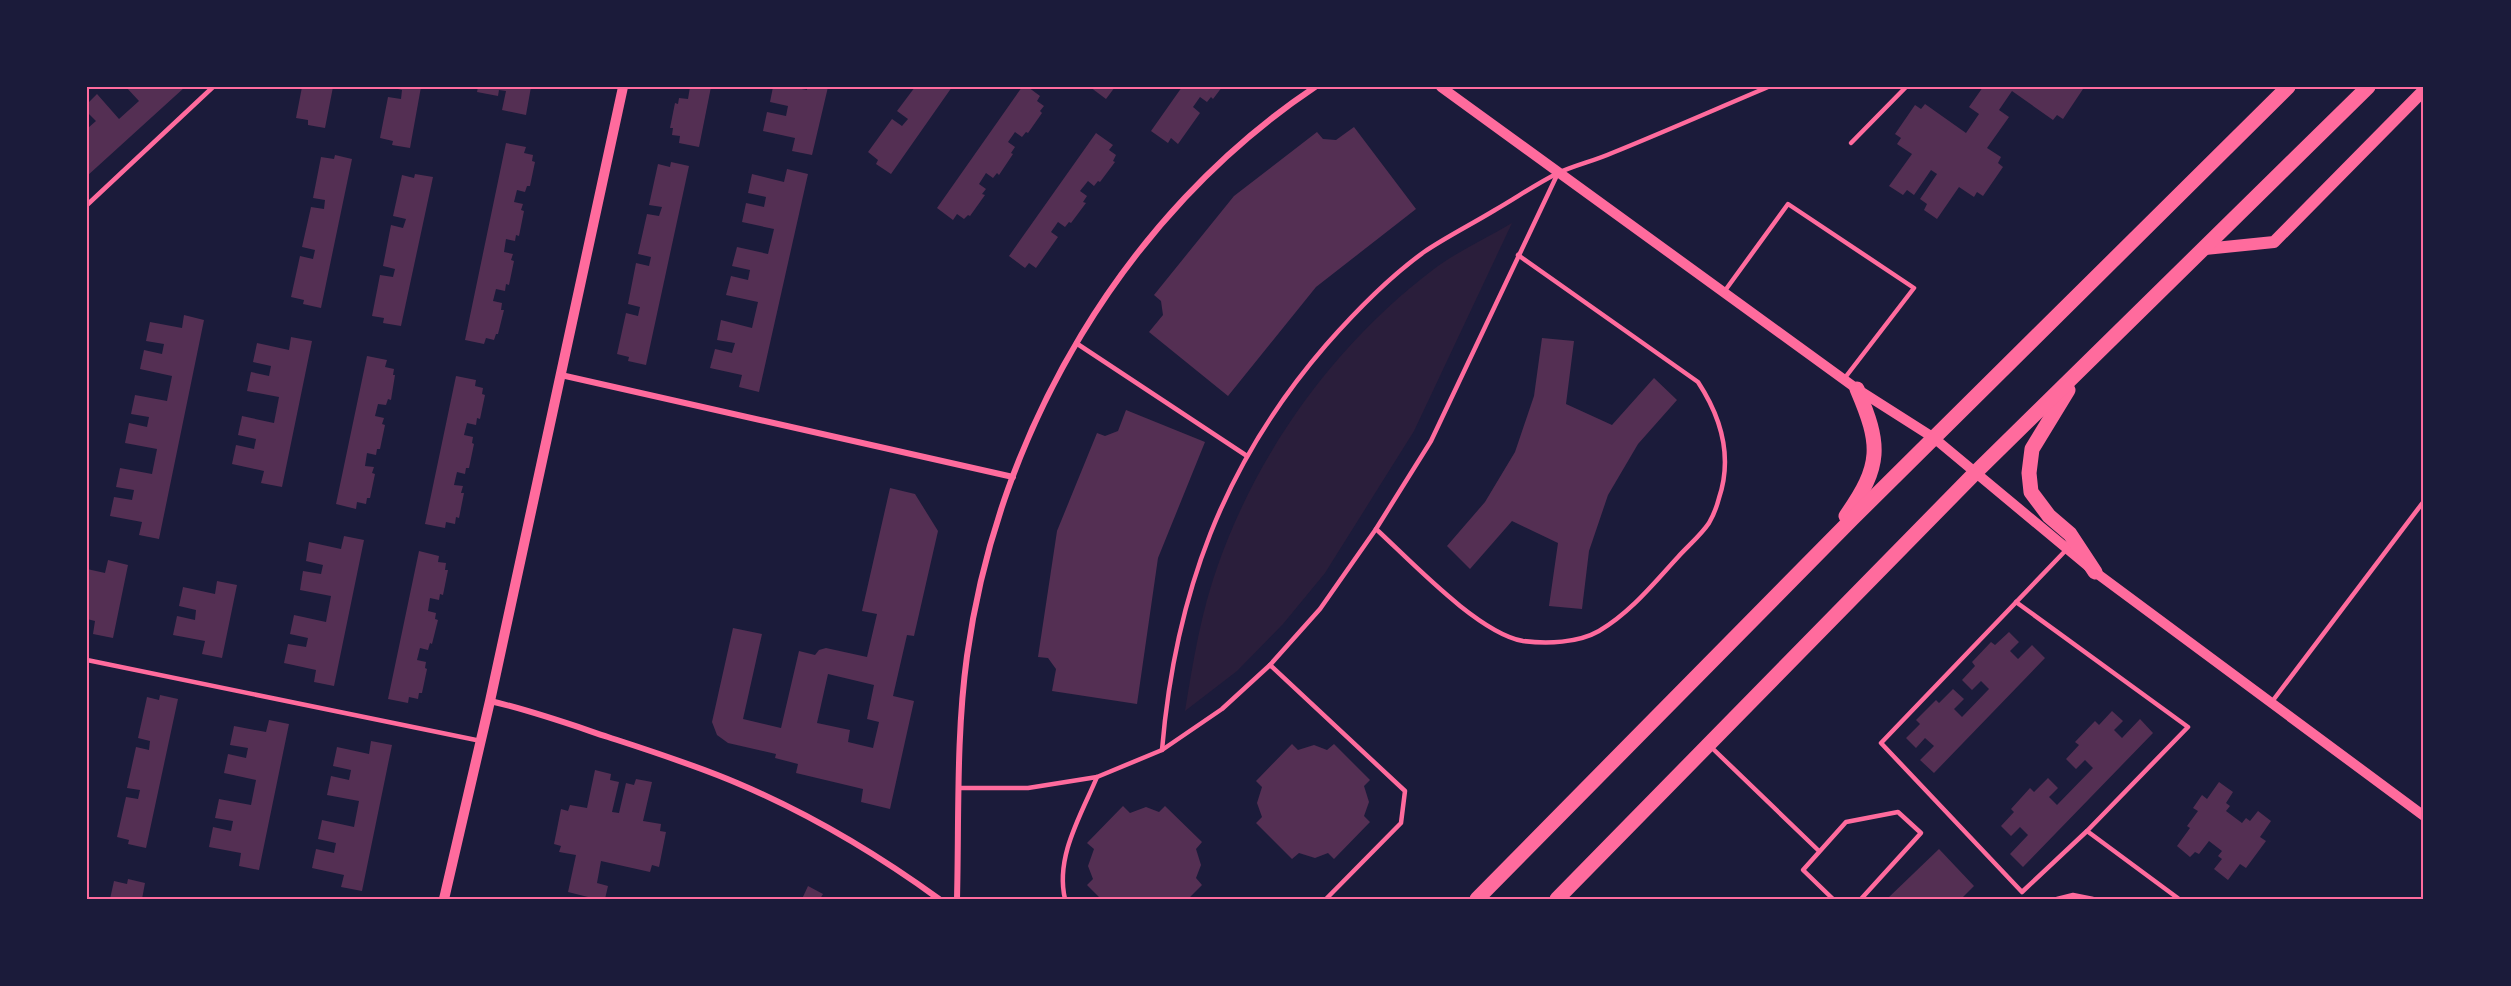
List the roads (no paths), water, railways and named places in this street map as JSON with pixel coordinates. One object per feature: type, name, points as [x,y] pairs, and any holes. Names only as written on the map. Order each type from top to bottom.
[{"type":"main road","points":[[1477,899],[1824,547],[2288,87]]},
{"type":"main road","points":[[1557,899],[1975,473],[2368,87]]},
{"type":"main road","points":[[2205,249],[2274,242],[2424,90]]},
{"type":"main road","points":[[2078,372],[2032,449],[2029,473],[2031,492],[2049,516],[2070,534],[2095,572]]},
{"type":"main road","points":[[1824,547],[1853,506],[1872,467],[1876,445],[1871,422],[1850,384]]},
{"type":"street","points":[[444,899],[490,701],[623,87]]},
{"type":"street","points":[[957,899],[962,700],[974,614],[995,529],[1012,477],[1051,390],[1077,343],[1125,271],[1180,205],[1242,144],[1315,87]]},
{"type":"street","points":[[1441,87],[1850,384],[1934,438],[2095,572],[2424,816]]},
{"type":"street","points":[[561,375],[1012,477]]},
{"type":"street","points":[[490,701],[524,709],[738,783],[823,825],[913,880],[939,899]]},
{"type":"lane","points":[[87,205],[213,87]]},
{"type":"lane","points":[[1162,750],[1168,689],[1187,598],[1211,530],[1247,456],[1276,410],[1308,366],[1343,325],[1382,287],[1424,252],[1558,173],[1610,154],[1768,87]]},
{"type":"lane","points":[[1851,143],[1906,87]]},
{"type":"lane","points":[[960,788],[1028,788],[1097,777],[1162,750],[1222,709],[1270,665],[1320,609],[1376,529],[1431,441],[1558,173]]},
{"type":"lane","points":[[1723,293],[1788,204],[1914,288],[1850,384]]},
{"type":"lane","points":[[1376,529],[1468,613],[1494,630],[1522,640],[1558,642],[1597,632],[1631,608],[1710,522],[1720,497],[1725,465],[1722,431],[1712,403],[1698,382],[1518,255]]},
{"type":"lane","points":[[1077,343],[1247,456]]},
{"type":"lane","points":[[2271,703],[2424,501]]},
{"type":"lane","points":[[2016,602],[2188,727],[2087,831],[2022,892],[1881,743],[2016,602],[2067,549]]},
{"type":"lane","points":[[87,660],[481,741]]},
{"type":"lane","points":[[1270,665],[1405,790],[1401,823],[1326,899]]},
{"type":"lane","points":[[1708,744],[1819,851]]},
{"type":"lane","points":[[1065,899],[1061,883],[1064,858],[1097,777]]},
{"type":"lane","points":[[1833,899],[1803,870],[1846,822],[1898,812],[1921,833],[1861,899]]},
{"type":"lane","points":[[2087,831],[2179,899]]},
{"type":"lane","points":[[2057,899],[2073,894],[2093,899]]}]
